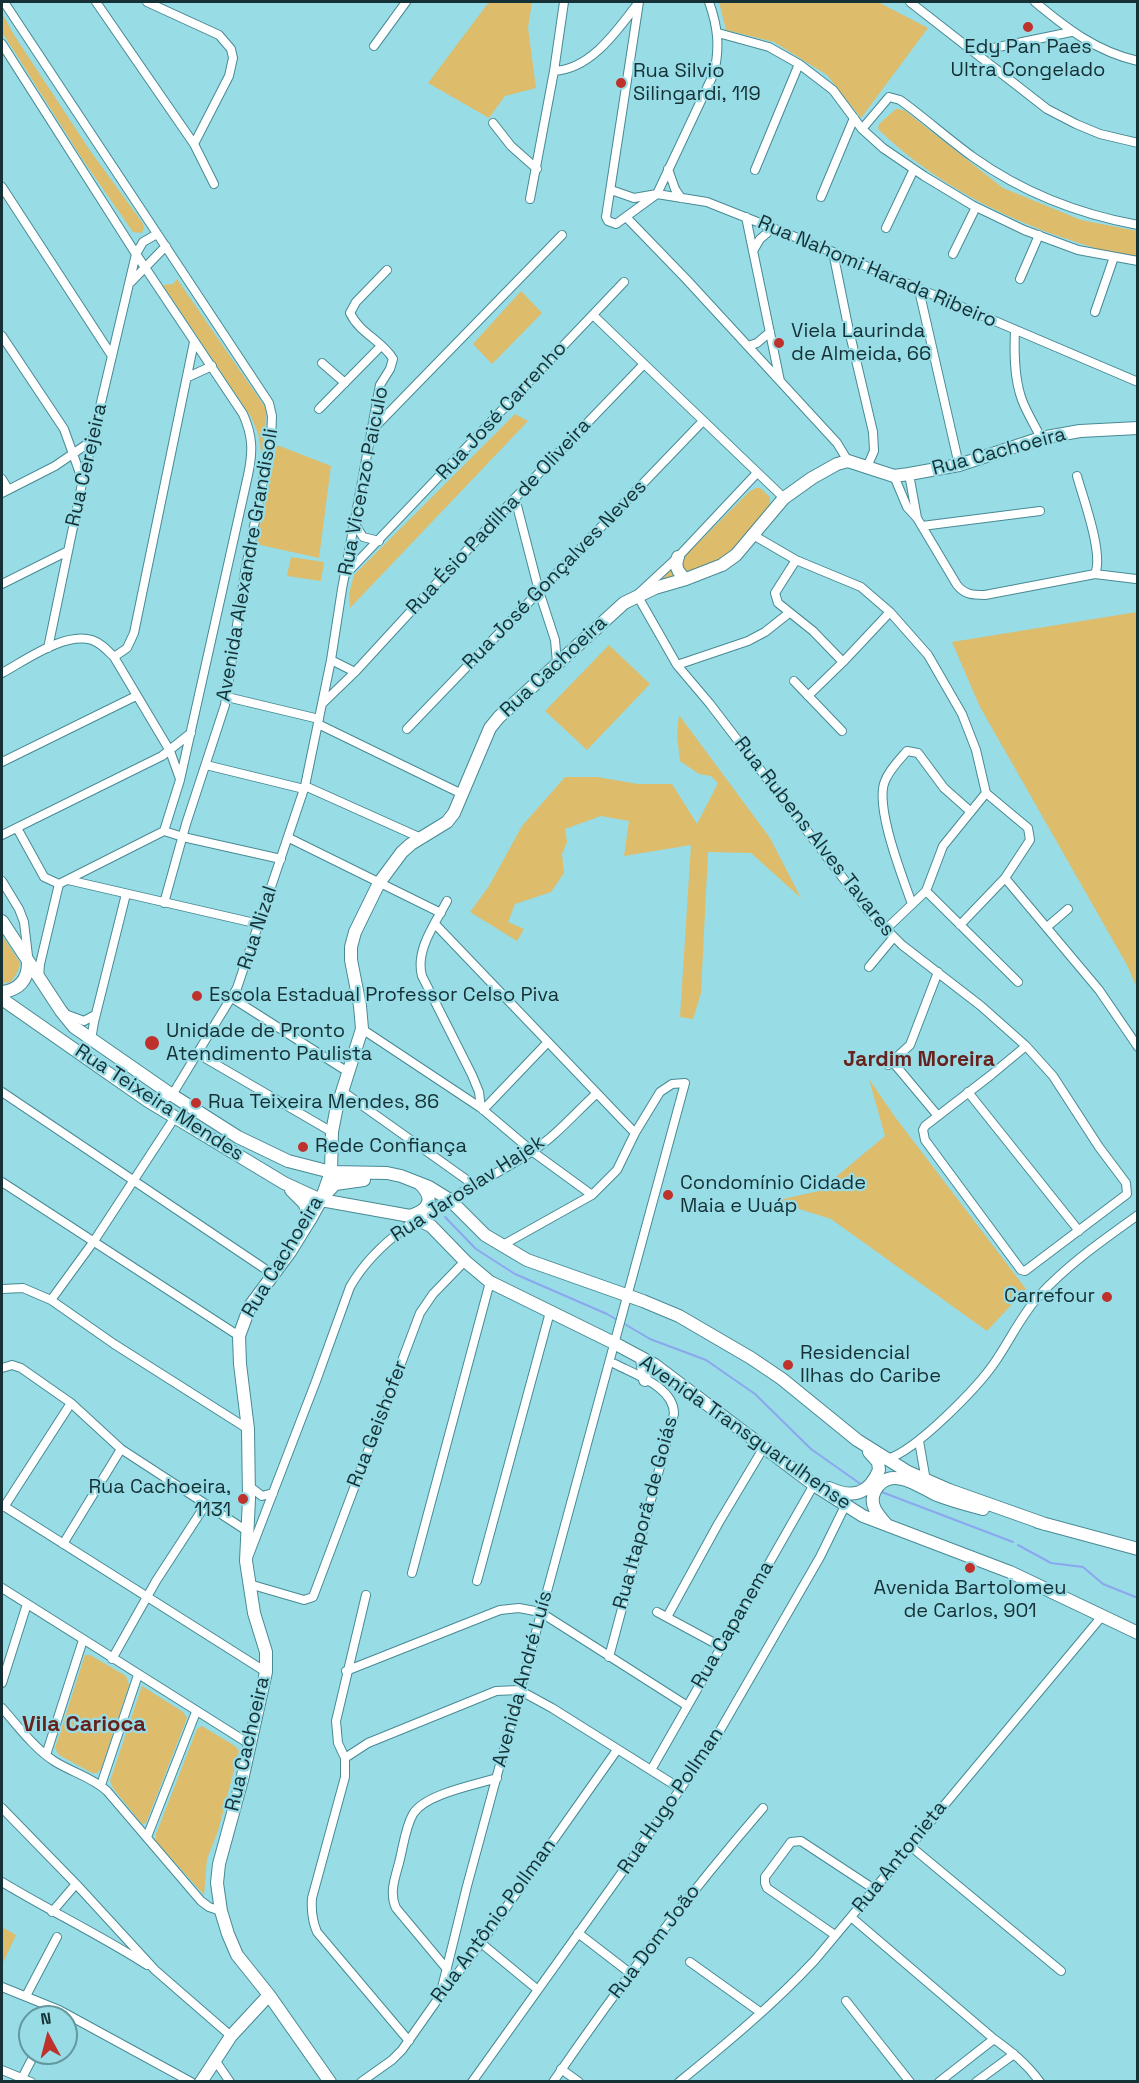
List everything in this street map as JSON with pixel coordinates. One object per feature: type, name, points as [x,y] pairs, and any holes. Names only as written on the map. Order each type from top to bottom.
[{"type":"main road","name":"Rua Cachoeira","points":[[330,2082],[237,1956],[221,1911],[217,1883],[219,1864],[267,1672],[266,1652],[254,1613],[246,1561],[249,1486],[248,1429],[239,1336],[250,1306],[274,1275],[311,1218],[321,1200],[331,1172],[332,1132],[342,1091],[362,1029],[351,947],[379,883],[402,852],[421,837],[447,822],[454,813],[490,728],[557,663],[624,603],[637,596],[722,566],[736,555],[784,498],[812,478],[837,464],[848,461],[894,476],[959,465],[1041,438],[1080,431],[1137,428]]},
{"type":"main road","points":[[678,557],[676,568],[686,579]]},
{"type":"main road","name":"Rua Teixeira Mendes","points":[[2,921],[60,1011],[74,1027],[91,1040],[172,1095],[259,1148],[288,1161],[331,1172]]},
{"type":"main road","points":[[2,992],[18,986],[35,969]]},
{"type":"main road","name":"Rua Teixeira Mendes","points":[[2,999],[148,1101],[284,1183],[321,1200]]},
{"type":"main road","points":[[331,1172],[401,1176],[417,1182],[450,1200],[485,1235],[526,1260],[679,1316],[752,1358],[782,1379],[857,1440],[875,1457],[879,1466],[876,1476],[865,1490],[852,1495],[842,1494],[815,1483]]},
{"type":"main road","points":[[321,1200],[331,1188],[340,1182],[401,1176]]},
{"type":"main road","points":[[417,1182],[428,1196],[421,1213]]},
{"type":"main road","points":[[284,1183],[304,1203],[311,1218]]},
{"type":"main road","name":"Avenida Transguarulhense","points":[[321,1200],[421,1213],[465,1261],[490,1282],[550,1312],[616,1337],[637,1356],[681,1383],[845,1506],[863,1516],[1011,1572],[1137,1633]]},
{"type":"main road","points":[[637,1356],[645,1380]]},
{"type":"main road","points":[[857,1440],[926,1481],[1045,1524]]},
{"type":"main road","points":[[887,1525],[874,1508],[873,1495],[875,1489],[883,1481],[896,1478],[964,1504],[1137,1549]]},
{"type":"main road","points":[[201,2082],[231,2036],[268,1995]]},
{"type":"street","name":"Avenida Alexandre Grandisoli","points":[[4,2],[269,403],[272,416],[271,440],[245,572],[227,697],[164,903]]},
{"type":"street","points":[[147,2],[219,35],[231,49],[233,58],[229,76],[194,144]]},
{"type":"street","points":[[374,46],[406,2]]},
{"type":"street","points":[[554,71],[573,68],[588,59],[639,2]]},
{"type":"street","points":[[639,2],[606,217],[608,221],[616,224],[657,194],[714,73],[718,54],[718,33],[709,2]]},
{"type":"street","points":[[910,2],[1047,109],[1100,134],[1137,143]]},
{"type":"street","points":[[1035,2],[1071,32],[1101,48],[1137,61]]},
{"type":"street","points":[[530,199],[554,71],[563,3]]},
{"type":"street","points":[[100,4],[194,144],[214,184]]},
{"type":"street","points":[[974,52],[1071,32]]},
{"type":"street","points":[[718,33],[769,47],[799,64],[833,90],[862,129],[883,148],[976,207],[1078,250],[1137,261]]},
{"type":"street","name":"Avenida Alexandre Grandisoli","points":[[2,44],[136,254],[212,366],[246,420],[252,439],[252,453],[191,733],[180,780],[164,831]]},
{"type":"street","points":[[755,170],[799,64]]},
{"type":"street","points":[[862,129],[889,97],[900,100],[971,156],[1027,190],[1047,199],[1137,225]]},
{"type":"street","points":[[821,197],[854,118]]},
{"type":"street","points":[[493,123],[511,146],[537,169]]},
{"type":"street","points":[[668,169],[681,198]]},
{"type":"street","points":[[886,228],[914,169]]},
{"type":"street","points":[[2,187],[112,356]]},
{"type":"street","name":"Rua Nahomi Harada Ribeiro","points":[[611,190],[634,198],[657,194],[707,202],[833,252],[1137,382]]},
{"type":"street","points":[[953,254],[976,207]]},
{"type":"street","points":[[746,217],[780,382]]},
{"type":"street","points":[[627,218],[837,443],[848,461]]},
{"type":"street","points":[[753,251],[760,239],[773,228]]},
{"type":"street","points":[[136,254],[143,242],[157,234]]},
{"type":"street","points":[[372,430],[562,235]]},
{"type":"street","points":[[1020,279],[1039,235]]},
{"type":"street","points":[[130,283],[166,246]]},
{"type":"street","points":[[833,252],[873,432],[874,451],[867,467]]},
{"type":"street","name":"Rua Cerejeira","points":[[48,648],[83,479],[136,254]]},
{"type":"street","points":[[1095,312],[1114,257]]},
{"type":"street","name":"Rua Vicenzo Paiculo","points":[[318,721],[332,660],[345,575],[380,385],[393,359],[389,352],[355,323],[350,313],[356,302],[387,270]]},
{"type":"street","name":"Rua José Carrenho","points":[[345,575],[380,541],[624,282]]},
{"type":"street","points":[[919,290],[959,465]]},
{"type":"street","points":[[593,315],[784,498]]},
{"type":"street","points":[[1015,330],[1014,351],[1019,388],[1022,400],[1041,438]]},
{"type":"street","points":[[748,346],[757,343],[770,332]]},
{"type":"street","points":[[2,336],[6,351],[58,419],[83,479]]},
{"type":"street","points":[[114,657],[128,648],[134,633],[194,342]]},
{"type":"street","points":[[319,409],[381,346]]},
{"type":"street","points":[[322,363],[345,383]]},
{"type":"street","name":"Rua Ésio Padilha de Oliveira","points":[[322,704],[355,672],[515,498],[644,364]]},
{"type":"street","points":[[188,377],[212,366]]},
{"type":"street","name":"Rua José Gonçalves Neves","points":[[407,729],[703,422]]},
{"type":"street","points":[[2,479],[5,491],[55,466],[93,440]]},
{"type":"street","points":[[637,596],[678,557],[757,473]]},
{"type":"street","points":[[909,474],[919,522]]},
{"type":"street","points":[[894,476],[907,507],[963,592],[985,595],[1095,574],[1136,579]]},
{"type":"street","points":[[1077,476],[1097,554],[1098,568],[1095,574]]},
{"type":"street","points":[[515,498],[539,591],[555,640],[557,663]]},
{"type":"street","points":[[919,522],[1040,511]]},
{"type":"street","points":[[355,523],[363,537],[380,541]]},
{"type":"street","points":[[753,535],[796,560],[861,587],[890,612],[932,661],[962,714],[976,750],[986,793],[1028,828],[1030,840],[1026,849],[1005,878],[960,925]]},
{"type":"street","points":[[2,584],[68,551]]},
{"type":"street","points":[[796,560],[775,593],[778,603],[813,631],[843,662]]},
{"type":"street","name":"Rua Rubens Alves Tavares","points":[[637,596],[677,665],[885,930],[1026,1046],[1053,1076],[1099,1147],[1126,1183],[1127,1194],[1079,1231]]},
{"type":"street","points":[[808,696],[890,612]]},
{"type":"street","points":[[677,665],[748,641],[765,632],[789,613]]},
{"type":"street","points":[[2,673],[66,640],[93,640],[103,646],[114,657],[170,752],[180,780]]},
{"type":"street","points":[[555,640],[565,646],[571,647],[578,644]]},
{"type":"street","points":[[332,660],[355,672]]},
{"type":"street","points":[[794,681],[842,731]]},
{"type":"street","points":[[2,762],[136,696]]},
{"type":"street","points":[[227,697],[318,721],[462,794]]},
{"type":"street","name":"Rua Nizal","points":[[172,1095],[232,998],[243,974],[304,788],[318,721]]},
{"type":"street","points":[[2,835],[170,752],[191,733]]},
{"type":"street","points":[[912,904],[896,858],[885,816],[882,794],[886,779],[907,751],[913,750],[918,753],[944,788],[970,811]]},
{"type":"street","points":[[206,765],[304,788],[421,837]]},
{"type":"street","points":[[885,930],[926,891],[943,846],[986,793]]},
{"type":"street","points":[[17,828],[44,877],[259,924]]},
{"type":"street","points":[[35,969],[63,882],[164,831],[281,859]]},
{"type":"street","points":[[289,838],[441,914]]},
{"type":"street","points":[[1005,878],[1099,990],[1137,1047]]},
{"type":"street","points":[[2,881],[24,922],[35,969]]},
{"type":"street","points":[[926,891],[1018,982]]},
{"type":"street","points":[[91,1040],[126,894]]},
{"type":"street","points":[[447,901],[420,957],[422,976],[472,1076],[479,1092],[482,1109]]},
{"type":"street","points":[[1047,927],[1068,909]]},
{"type":"street","points":[[435,924],[635,1133],[617,1170],[592,1195],[501,1246]]},
{"type":"street","points":[[869,967],[893,938]]},
{"type":"street","points":[[938,972],[910,1045],[890,1063],[938,1116]]},
{"type":"street","points":[[232,998],[348,1072]]},
{"type":"street","points":[[60,1011],[84,1021],[96,1015]]},
{"type":"street","points":[[362,1029],[482,1109],[533,1152],[592,1195]]},
{"type":"street","points":[[482,1109],[548,1042]]},
{"type":"street","points":[[968,1092],[1079,1231],[1027,1270],[1021,1270],[923,1135],[925,1126],[1026,1046]]},
{"type":"street","points":[[198,1054],[332,1132]]},
{"type":"street","name":"Avenida André Luís","points":[[446,1983],[446,1968],[519,1690],[626,1295],[655,1208],[685,1083],[672,1084],[660,1092],[635,1133]]},
{"type":"street","points":[[342,1091],[474,1185]]},
{"type":"street","points":[[2,1092],[274,1275]]},
{"type":"street","name":"Rua Jaroslav Hajek","points":[[246,1561],[350,1287],[370,1257],[421,1213],[450,1200],[533,1152],[596,1094]]},
{"type":"street","points":[[148,1101],[161,1101],[172,1095]]},
{"type":"street","points":[[51,1300],[94,1241],[175,1118]]},
{"type":"street","points":[[2,1182],[239,1336]]},
{"type":"street","points":[[888,1460],[897,1457],[919,1441],[979,1382],[995,1362],[1026,1311],[1041,1294],[1091,1249],[1137,1215]]},
{"type":"street","name":"Rua Geishofer","points":[[249,1584],[304,1600],[310,1599],[315,1594],[420,1313],[433,1294],[465,1261]]},
{"type":"street","points":[[412,1573],[490,1282]]},
{"type":"street","points":[[2,1289],[23,1288],[51,1300],[114,1344],[248,1429]]},
{"type":"street","points":[[477,1581],[550,1312]]},
{"type":"street","name":"Avenida André Luís","points":[[604,1378],[615,1364],[637,1356]]},
{"type":"street","name":"Rua Itaporã de Goiás","points":[[609,1657],[674,1414],[674,1405],[663,1390],[615,1364]]},
{"type":"street","points":[[2,1368],[12,1365],[21,1368],[71,1403],[122,1449],[247,1531]]},
{"type":"street","points":[[71,1403],[3,1506],[267,1672]]},
{"type":"street","points":[[919,1441],[926,1481]]},
{"type":"street","points":[[667,1617],[764,1447]]},
{"type":"street","points":[[63,1544],[122,1449]]},
{"type":"street","name":"Rua Capanema","points":[[651,1770],[686,1705],[815,1483]]},
{"type":"street","points":[[249,1486],[262,1496],[273,1493]]},
{"type":"street","points":[[112,1659],[206,1504]]},
{"type":"street","name":"Rua Hugo Pollman","points":[[472,2082],[715,1739],[820,1557],[845,1506]]},
{"type":"street","points":[[2,1588],[250,1746]]},
{"type":"street","points":[[366,1595],[346,1671],[336,1721],[338,1743],[345,1758],[345,1777],[312,1898],[311,1911],[317,1932],[409,2041]]},
{"type":"street","points":[[2,1683],[27,1604]]},
{"type":"street","points":[[346,1671],[500,1610],[519,1608],[540,1612],[686,1705]]},
{"type":"street","points":[[657,1612],[720,1646]]},
{"type":"street","name":"Rua Antonieta","points":[[679,2082],[793,1983],[851,1917],[1102,1615]]},
{"type":"street","points":[[46,1755],[83,1640]]},
{"type":"street","points":[[100,1785],[138,1676]]},
{"type":"street","points":[[345,1758],[368,1743],[496,1691],[519,1690],[552,1708],[681,1789]]},
{"type":"street","points":[[2,1708],[46,1755],[100,1785],[201,1901],[221,1911]]},
{"type":"street","points":[[147,1837],[196,1712]]},
{"type":"street","name":"Rua Antônio Pollman","points":[[361,2082],[392,2060],[409,2041],[440,1996],[446,1983],[481,1943],[617,1749]]},
{"type":"street","points":[[446,1968],[393,1902],[393,1885],[406,1834],[414,1813],[433,1798],[497,1778]]},
{"type":"street","points":[[2,1808],[155,1970],[231,2036]]},
{"type":"street","name":"Rua Dom João","points":[[553,2082],[630,1973],[708,1872],[764,1808]]},
{"type":"street","points":[[835,1935],[767,1888],[765,1877],[791,1842],[801,1841],[874,1889]]},
{"type":"street","points":[[909,1845],[1060,1971]]},
{"type":"street","points":[[2,1882],[52,1912],[111,1942],[155,1970]]},
{"type":"street","points":[[52,1912],[76,1884]]},
{"type":"street","points":[[851,1917],[1014,2054],[1040,2082]]},
{"type":"street","points":[[578,1933],[630,1973]]},
{"type":"street","points":[[26,1996],[57,1936]]},
{"type":"street","points":[[481,1943],[538,1990]]},
{"type":"street","points":[[690,1962],[760,2012]]},
{"type":"street","points":[[2,1987],[42,2005]]},
{"type":"street","points":[[846,2001],[910,2082]]},
{"type":"street","points":[[78,2025],[191,2082]]},
{"type":"street","points":[[939,2082],[994,2039]]},
{"type":"street","points":[[976,2082],[1014,2054]]},
{"type":"street","points":[[215,2060],[230,2082]]},
{"type":"street","points":[[21,2079],[29,2065]]},
{"type":"street","points":[[561,2069],[579,2082]]},
{"type":"street","points":[[2,2070],[31,2082]]},
{"type":"shaded area","points":[[489,2],[532,2],[528,28],[536,88],[505,96],[489,118],[428,83]]},
{"type":"shaded area","points":[[719,2],[878,2],[928,28],[861,118],[827,75],[774,42],[726,30]]},
{"type":"shaded area","points":[[2,13],[91,152],[142,222],[144,227],[142,233],[133,232],[83,160],[2,32]]},
{"type":"shaded area","points":[[896,109],[904,110],[1003,188],[1081,220],[1137,231],[1137,258],[1107,252],[1033,227],[962,192],[919,163],[878,129],[879,124]]},
{"type":"shaded area","points":[[177,279],[267,410],[262,457],[258,433],[251,417],[163,285],[173,284]]},
{"type":"shaded area","points":[[521,291],[542,313],[492,364],[473,344]]},
{"type":"shaded area","points":[[515,414],[528,421],[350,608],[349,594],[354,575]]},
{"type":"shaded area","points":[[277,445],[331,466],[319,558],[256,544]]},
{"type":"shaded area","points":[[760,488],[770,497],[770,511],[717,564],[660,581],[749,492]]},
{"type":"shaded area","points":[[291,557],[324,562],[321,581],[287,576]]},
{"type":"shaded area","points":[[1138,612],[1137,988],[1127,965],[980,707],[952,642]]},
{"type":"shaded area","points":[[609,645],[650,684],[587,750],[545,711]]},
{"type":"shaded area","points":[[679,715],[770,838],[801,898],[751,853],[708,852],[701,993],[693,1019],[680,1017],[691,845],[624,856],[629,821],[601,816],[565,829],[567,842],[562,854],[564,873],[551,892],[515,904],[508,922],[524,929],[517,941],[470,912],[489,886],[522,826],[565,777],[597,777],[638,784],[672,784],[697,824],[718,783],[711,776],[699,774],[680,761],[677,735]]},
{"type":"shaded area","points":[[2,935],[20,963],[11,982],[2,983]]},
{"type":"shaded area","points":[[869,1079],[895,1117],[1026,1289],[987,1331],[831,1219],[774,1201],[819,1191],[885,1136]]},
{"type":"shaded area","points":[[85,1655],[90,1655],[126,1676],[129,1685],[101,1769],[97,1773],[92,1773],[59,1755],[55,1748]]},
{"type":"shaded area","points":[[142,1686],[183,1712],[187,1718],[146,1823],[142,1824],[110,1781]]},
{"type":"shaded area","points":[[202,1726],[235,1746],[239,1751],[218,1831],[207,1859],[204,1895],[156,1841],[156,1834],[197,1729]]},
{"type":"shaded area","points":[[2,1927],[16,1935],[2,1965]]},
{"type":"waterway","points":[[445,1217],[476,1249],[515,1274],[619,1321]]},
{"type":"waterway","points":[[623,1323],[650,1339],[706,1360],[755,1394],[811,1449],[862,1485]]},
{"type":"waterway","points":[[879,1491],[1013,1542]]},
{"type":"waterway","points":[[1018,1545],[1051,1563],[1083,1567],[1103,1584],[1138,1598]]},
{"type":"place","name":"Edy Pan Paes Ultra Congelado","points":[[1028,27]]},
{"type":"place","name":"Rua Silvio Silingardi, 119","points":[[621,83]]},
{"type":"place","name":"Viela Laurinda de Almeida, 66","points":[[779,343]]},
{"type":"place","name":"Escola Estadual Professor Celso Piva","points":[[197,996]]},
{"type":"place","name":"Unidade de Pronto Atendimento Paulista","points":[[152,1043]]},
{"type":"place","name":"Rua Teixeira Mendes, 86","points":[[196,1103]]},
{"type":"place","name":"Rede Confiança","points":[[303,1147]]},
{"type":"place","name":"Condomínio Cidade Maia e Uuáp","points":[[668,1195]]},
{"type":"place","name":"Carrefour","points":[[1107,1297]]},
{"type":"place","name":"Residencial Ilhas do Caribe","points":[[788,1365]]},
{"type":"place","name":"Rua Cachoeira, 1131","points":[[243,1499]]},
{"type":"place","name":"Avenida Bartolomeu de Carlos, 901","points":[[970,1568]]},
{"type":"district","name":"Jardim Moreira","points":[[919,1060]]},
{"type":"district","name":"Vila Carioca","points":[[84,1725]]}]
